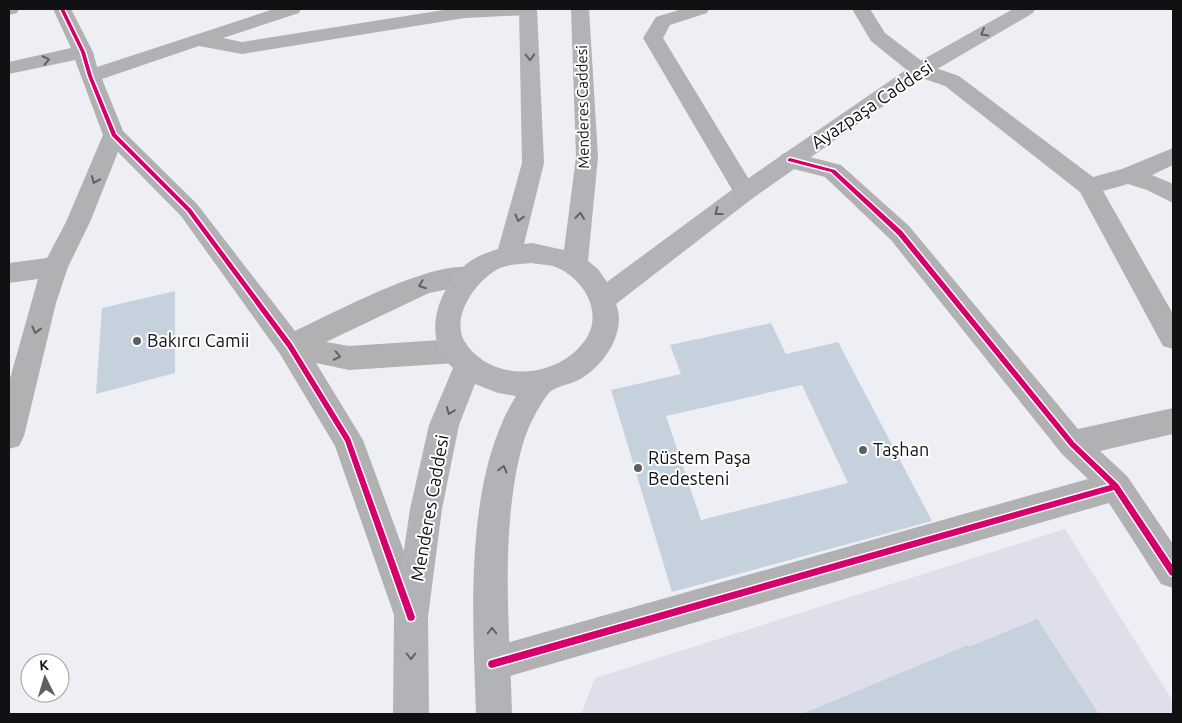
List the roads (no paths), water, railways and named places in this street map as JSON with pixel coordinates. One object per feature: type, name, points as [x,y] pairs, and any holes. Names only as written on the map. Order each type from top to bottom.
[{"type":"main road","points":[[510,256],[533,163],[528,9]]},
{"type":"main road","name":"Menderes Caddesi","points":[[575,265],[586,157],[580,9]]},
{"type":"main road","name":"Ayazpaşa Caddesi","points":[[604,299],[745,192],[920,70],[1026,9]]},
{"type":"main road","points":[[540,254],[555,257],[575,265],[593,280],[604,299],[606,321],[600,343],[585,362],[565,376],[540,383],[513,384],[488,378],[462,358],[448,332],[449,312],[456,293],[470,276],[488,264],[510,256],[540,254]]},
{"type":"main road","name":"Menderes Caddesi","points":[[411,714],[411,617],[430,491],[444,425],[462,358]]},
{"type":"main road","points":[[494,714],[492,547],[499,483],[513,429],[540,383]]},
{"type":"street","points":[[62,9],[83,52],[90,76],[114,135],[189,210],[290,346],[348,440],[411,617]]},
{"type":"street","points":[[90,76],[292,9]]},
{"type":"street","points":[[198,40],[242,48],[466,12],[528,9]]},
{"type":"street","points":[[700,9],[663,21],[653,38],[745,192]]},
{"type":"street","points":[[861,9],[878,38],[920,70],[952,81],[1089,186],[1173,338]]},
{"type":"street","points":[[9,68],[83,52]]},
{"type":"street","points":[[9,436],[43,303],[55,267],[78,222],[114,135]]},
{"type":"street","points":[[1089,186],[1128,176],[1173,156]]},
{"type":"street","points":[[790,160],[832,171],[900,233],[1072,444],[1116,486],[1173,572]]},
{"type":"street","points":[[1128,176],[1155,184],[1173,194]]},
{"type":"street","points":[[9,273],[55,267]]},
{"type":"street","points":[[290,346],[425,283],[470,276]]},
{"type":"street","points":[[290,346],[349,358],[462,358]]},
{"type":"street","points":[[1072,444],[1173,421]]},
{"type":"street","points":[[492,664],[1116,486]]},
{"type":"place","name":"Bakırcı Camii","points":[[137,341]]},
{"type":"place","name":"Taşhan","points":[[863,450]]},
{"type":"place","name":"Rüstem Paşa Bedesteni","points":[[638,468]]}]
